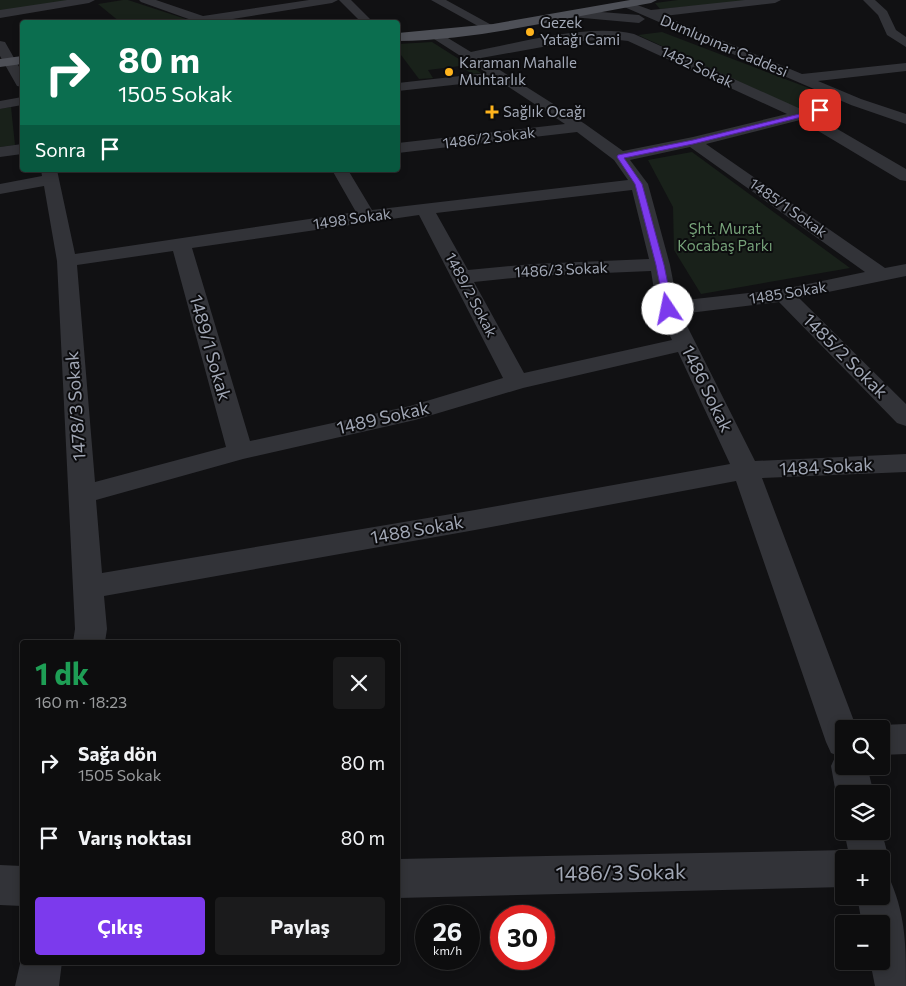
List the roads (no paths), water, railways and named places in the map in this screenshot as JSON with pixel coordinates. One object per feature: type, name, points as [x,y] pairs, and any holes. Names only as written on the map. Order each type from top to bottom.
[{"type":"main road","points":[[400,37],[438,36],[576,14],[624,2],[651,0]]},
{"type":"street","points":[[0,14],[88,0]]},
{"type":"street","points":[[145,0],[202,20]]},
{"type":"street","points":[[211,20],[332,0]]},
{"type":"street","points":[[345,0],[365,20]]},
{"type":"street","points":[[438,0],[491,28]]},
{"type":"street","points":[[650,14],[775,0]]},
{"type":"street","points":[[869,0],[883,14],[891,32],[906,43]]},
{"type":"street","name":"Dumlupınar Caddesi","points":[[624,2],[856,102],[906,119]]},
{"type":"street","points":[[576,14],[634,18],[677,26]]},
{"type":"street","name":"1482 Sokak","points":[[469,56],[582,36],[609,35],[630,37],[802,115],[906,176]]},
{"type":"street","name":"1486 Sokak","points":[[438,36],[580,127],[620,157],[639,184],[660,265],[668,309],[746,470],[836,720]]},
{"type":"street","points":[[0,45],[20,79]]},
{"type":"street","points":[[801,78],[906,67]]},
{"type":"street","points":[[400,87],[499,76]]},
{"type":"street","points":[[0,105],[20,101]]},
{"type":"street","points":[[620,157],[693,142],[856,102]]},
{"type":"street","name":"1486/2 Sokak","points":[[400,148],[580,127]]},
{"type":"street","name":"1485/1 Sokak","points":[[693,142],[882,275]]},
{"type":"street","points":[[0,152],[20,149]]},
{"type":"street","points":[[0,189],[49,172]]},
{"type":"street","name":"1478/3 Sokak","points":[[49,172],[66,261],[89,588],[91,628],[89,640]]},
{"type":"street","points":[[341,172],[367,216]]},
{"type":"street","name":"1498 Sokak","points":[[66,261],[367,216],[639,184]]},
{"type":"street","name":"1489/2 Sokak","points":[[425,209],[517,382]]},
{"type":"street","name":"1489/1 Sokak","points":[[180,244],[240,451]]},
{"type":"street","name":"1486/3 Sokak","points":[[462,277],[532,270],[660,265]]},
{"type":"street","name":"1485 Sokak","points":[[668,309],[784,295],[906,270]]},
{"type":"street","name":"1485/2 Sokak","points":[[784,295],[906,418]]},
{"type":"street","name":"1489 Sokak","points":[[82,495],[240,451],[416,412],[517,382],[684,344]]},
{"type":"street","name":"1484 Sokak","points":[[746,470],[906,463]]},
{"type":"street","name":"1488 Sokak","points":[[89,588],[746,470]]},
{"type":"street","points":[[890,740],[906,739]]},
{"type":"street","name":"1486/3 Sokak","points":[[400,879],[835,868]]},
{"type":"street","points":[[0,885],[20,886]]},
{"type":"street","points":[[890,925],[897,986]]},
{"type":"street","points":[[37,986],[40,965]]},
{"type":"place","name":"Gezek Yatağı Cami","points":[[530,32]]},
{"type":"place","name":"Karaman Mahalle Muhtarlık","points":[[449,72]]},
{"type":"place","name":"Sağlık Ocağı","points":[[492,112]]},
{"type":"park label","name":"Şht. Murat Kocabaş Parkı","points":[[725,238]]}]
